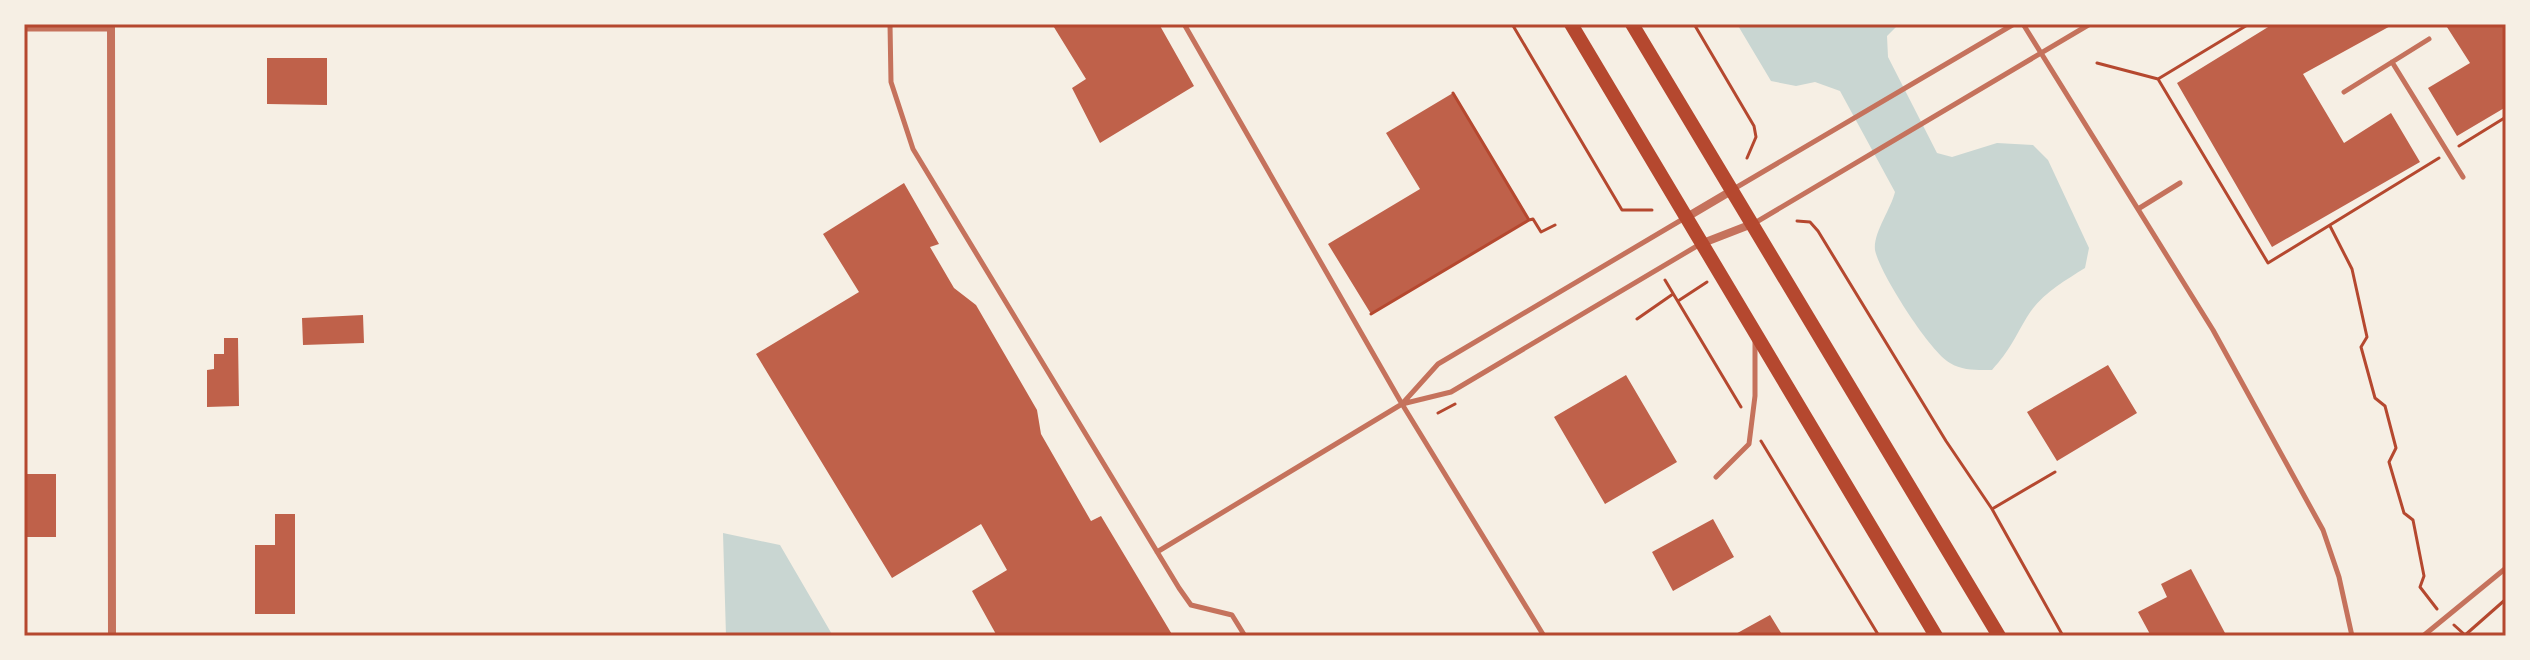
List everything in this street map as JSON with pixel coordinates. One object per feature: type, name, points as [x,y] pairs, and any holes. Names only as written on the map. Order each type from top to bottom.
[{"type":"main road","points":[[1571,24],[1936,636]]},
{"type":"main road","points":[[1632,24],[1999,636]]},
{"type":"street","points":[[111,26],[112,636]]},
{"type":"street","points":[[1687,217],[1731,191]]},
{"type":"street","points":[[1703,243],[1752,224]]},
{"type":"lane","points":[[890,24],[891,82],[913,149],[1191,605],[1232,615],[1245,636]]},
{"type":"lane","points":[[1184,24],[1402,404],[1544,636]]},
{"type":"lane","points":[[1731,191],[2014,24]]},
{"type":"lane","points":[[2023,24],[2213,330],[2323,530],[2339,577],[2352,636]]},
{"type":"lane","points":[[1752,224],[2090,24]]},
{"type":"lane","points":[[24,29],[111,26]]},
{"type":"lane","points":[[2344,92],[2429,39]]},
{"type":"lane","points":[[2392,62],[2463,177]]},
{"type":"lane","points":[[2138,209],[2180,183]]},
{"type":"lane","points":[[1157,552],[1402,404],[1438,364],[1687,217]]},
{"type":"lane","points":[[1402,404],[1451,392],[1703,243]]},
{"type":"lane","points":[[1716,477],[1749,444],[1754,332]]},
{"type":"lane","points":[[2423,636],[2506,568]]},
{"type":"path","points":[[1512,24],[1622,210],[1652,210]]},
{"type":"path","points":[[1694,24],[1754,126],[1756,137],[1747,158]]},
{"type":"path","points":[[2158,79],[2249,24]]},
{"type":"path","points":[[2097,63],[2158,79],[2268,263],[2506,117]]},
{"type":"path","points":[[1453,93],[1529,220]]},
{"type":"path","points":[[1371,314],[1529,220],[1533,219],[1541,232],[1555,225]]},
{"type":"path","points":[[1797,221],[1810,222],[1818,231],[1946,441],[1992,509],[2063,636]]},
{"type":"path","points":[[2330,226],[2352,269],[2367,337],[2361,347],[2375,398],[2385,406],[2396,448],[2389,462],[2404,513],[2413,520],[2424,576],[2420,587],[2428,602],[2465,636],[2506,599]]},
{"type":"path","points":[[1652,288],[1666,280],[1879,636]]},
{"type":"path","points":[[1678,301],[1707,282]]},
{"type":"path","points":[[1637,319],[1673,294]]},
{"type":"path","points":[[1438,413],[1465,398]]},
{"type":"path","points":[[1992,509],[2055,472]]},
{"type":"shaded area","points":[[1737,24],[1899,24],[1887,36],[1888,57],[1937,153],[1952,157],[1997,143],[2033,145],[2048,160],[2089,248],[2085,268],[2038,302],[1992,370],[1960,367],[1941,356],[1906,311],[1886,275],[1875,243],[1895,192],[1840,91],[1815,82],[1796,86],[1771,81]]},
{"type":"shaded area","points":[[723,533],[780,545],[833,636],[726,636]]},
{"type":"building","points":[[1052,24],[1159,24],[1194,86],[1100,143],[1072,88],[1086,79]]},
{"type":"building","points":[[2273,24],[2394,24],[2303,74],[2344,143],[2391,113],[2420,162],[2272,247],[2177,83]]},
{"type":"building","points":[[2445,24],[2506,24],[2506,107],[2457,136],[2428,88],[2470,63]]},
{"type":"building","points":[[267,58],[327,58],[327,105],[267,104]]},
{"type":"building","points":[[1453,93],[1529,220],[1371,314],[1328,244],[1420,189],[1386,133]]},
{"type":"building","points":[[904,183],[939,244],[930,247],[954,288],[976,305],[1037,410],[1041,434],[1091,521],[1101,516],[1173,636],[997,636],[972,591],[1007,570],[981,524],[892,578],[756,354],[859,292],[823,234]]},
{"type":"building","points":[[363,315],[364,343],[303,345],[302,318]]},
{"type":"building","points":[[224,338],[238,338],[239,406],[207,407],[207,370],[214,369],[214,354],[224,354]]},
{"type":"building","points":[[2108,365],[2137,413],[2057,461],[2027,412]]},
{"type":"building","points":[[1626,375],[1677,462],[1605,504],[1554,417]]},
{"type":"building","points":[[26,474],[56,474],[56,537],[26,537]]},
{"type":"building","points":[[275,514],[295,514],[295,614],[255,614],[255,545],[275,545]]},
{"type":"building","points":[[1713,519],[1734,557],[1673,591],[1652,552]]},
{"type":"building","points":[[2191,569],[2225,633],[2151,636],[2138,612],[2167,597],[2161,584]]},
{"type":"building","points":[[1770,615],[1783,636],[1732,636]]}]
